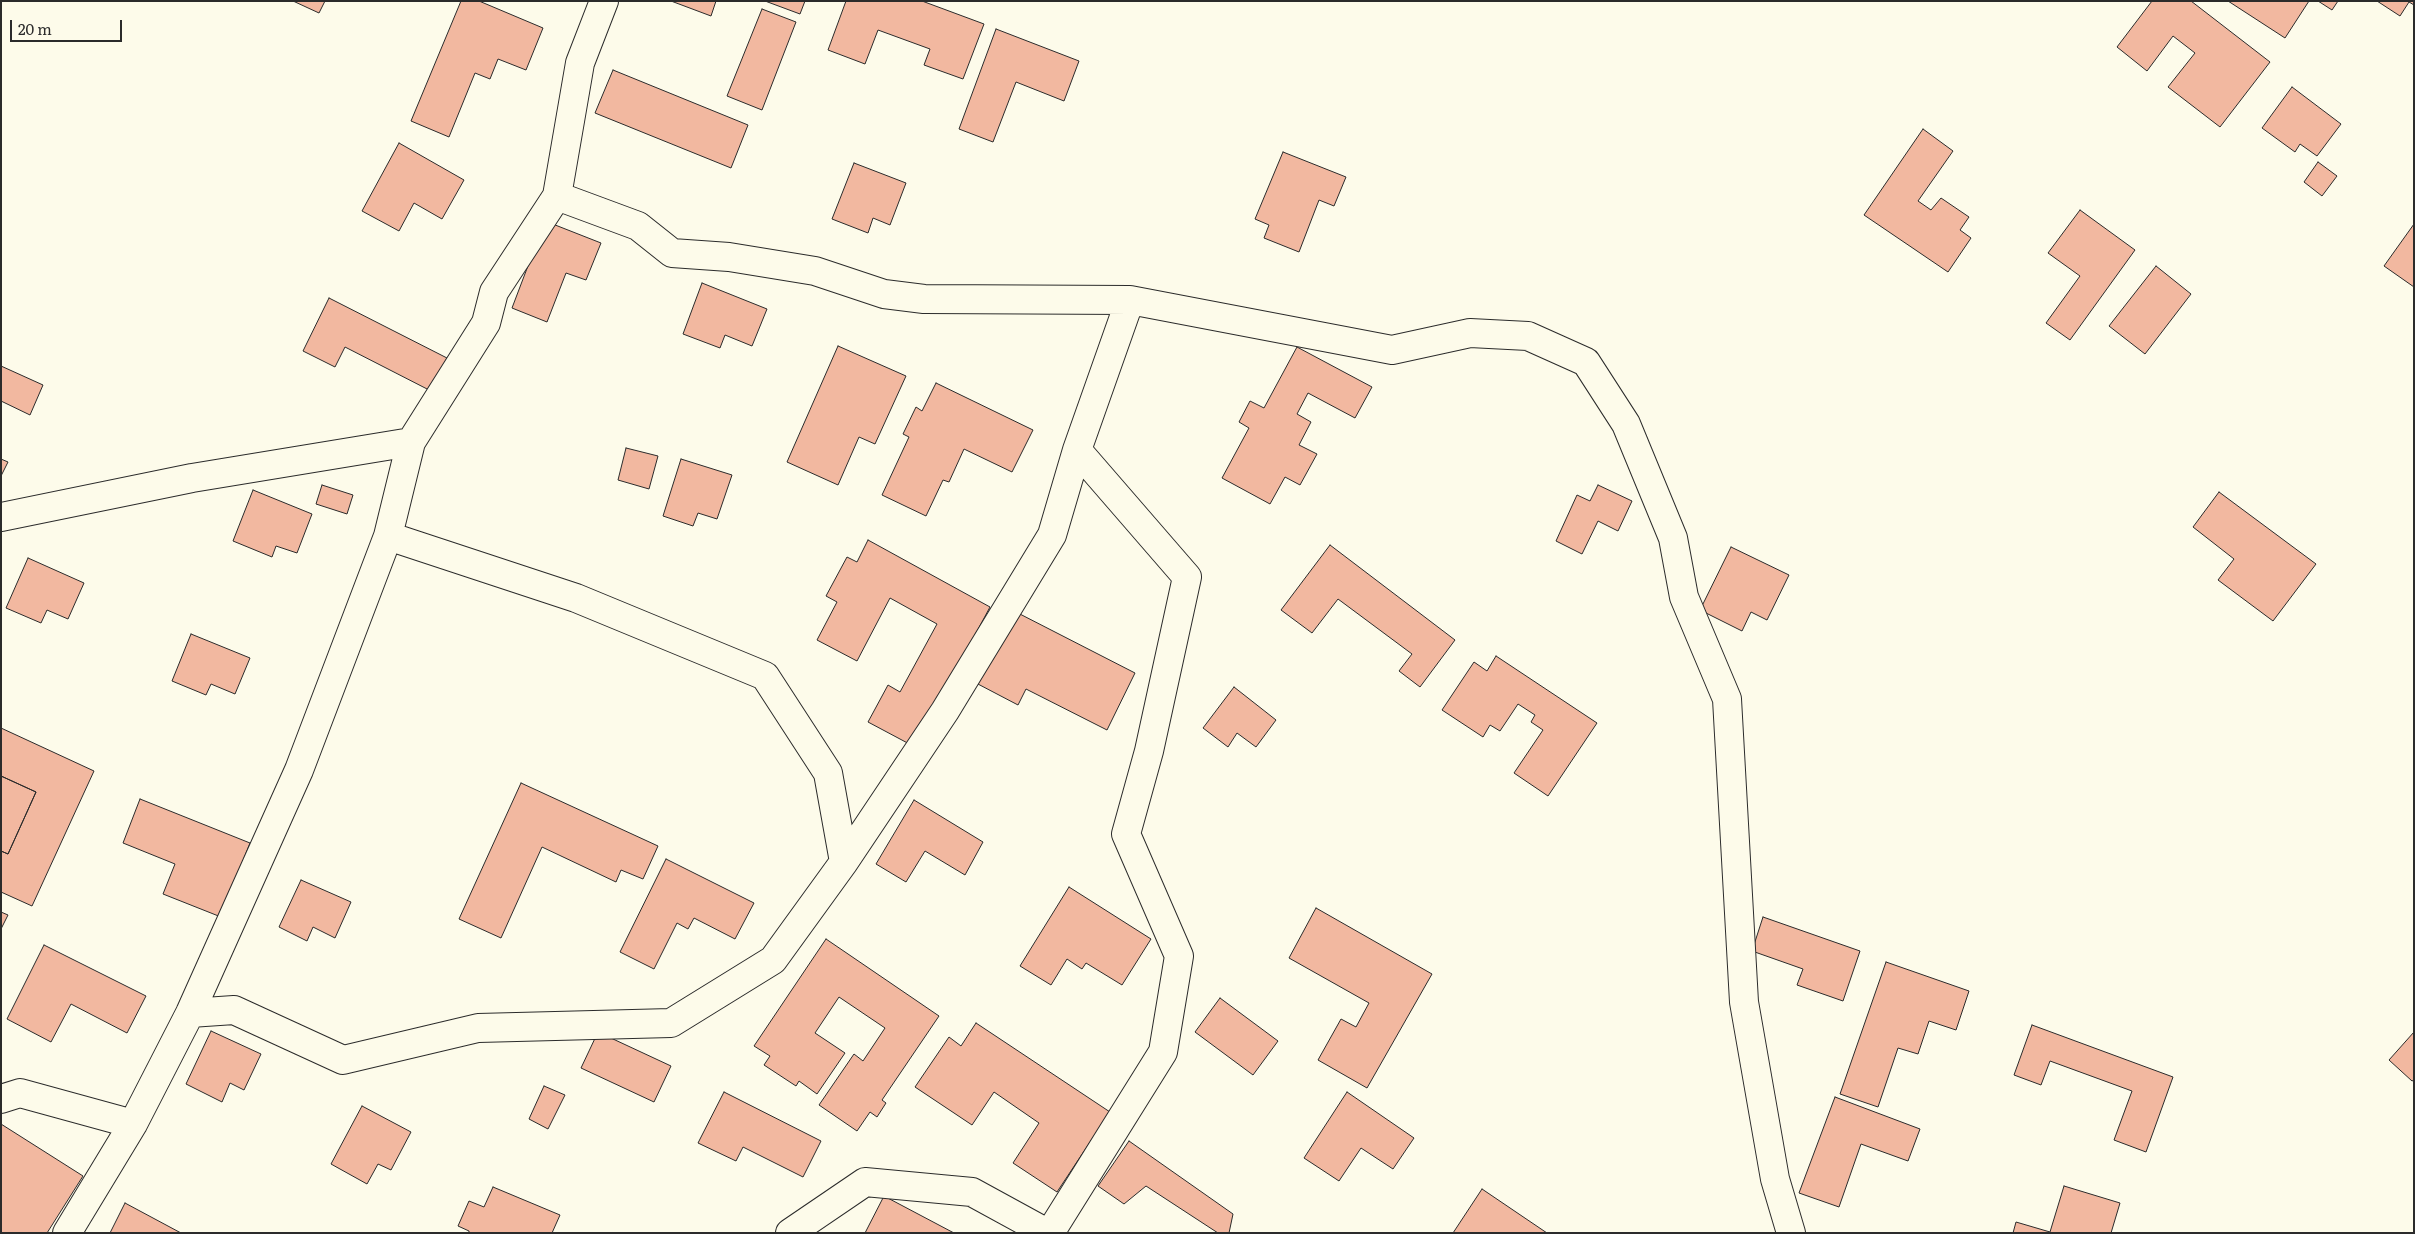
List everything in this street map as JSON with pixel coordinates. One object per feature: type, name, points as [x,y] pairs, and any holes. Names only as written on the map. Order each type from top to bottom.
[{"type":"street","points":[[67,1233],[133,1124],[190,1013],[300,770],[388,536],[410,442],[486,323],[494,292],[557,196],[580,63],[604,1]]},
{"type":"street","points":[[557,196],[638,226],[672,253],[729,257],[815,271],[884,294],[924,299],[1130,300],[1392,350],[1470,333],[1528,336],[1586,362],[1626,424],[1673,538],[1684,597],[1727,699],[1744,1002],[1775,1180],[1791,1233]]},
{"type":"street","points":[[190,1013],[234,1010],[343,1060],[478,1028],[671,1024],[773,960],[844,862],[945,711],[1052,535],[1077,450],[1130,300]]},
{"type":"street","points":[[1,517],[192,478],[410,442]]},
{"type":"street","points":[[790,1233],[865,1182],[972,1192],[1049,1233],[1163,1052],[1179,956],[1126,834],[1149,751],[1187,577],[1077,450]]},
{"type":"street","points":[[388,536],[576,598],[765,676],[828,773],[844,862]]},
{"type":"street","points":[[1,1099],[20,1093],[133,1124]]},
{"type":"building","points":[[293,1],[325,1],[319,13]]},
{"type":"building","points":[[461,1],[479,1],[543,28],[526,70],[498,59],[490,79],[475,73],[449,137],[411,121]]},
{"type":"building","points":[[671,1],[716,1],[711,16]]},
{"type":"building","points":[[765,1],[805,1],[800,14]]},
{"type":"building","points":[[846,1],[922,1],[984,24],[963,79],[924,65],[930,49],[878,30],[865,64],[828,50]]},
{"type":"building","points":[[2152,1],[2191,1],[2270,62],[2220,127],[2168,87],[2195,53],[2173,36],[2147,71],[2117,47]]},
{"type":"building","points":[[2228,1],[2309,1],[2285,38]]},
{"type":"building","points":[[2318,1],[2338,1],[2332,10]]},
{"type":"building","points":[[2377,1],[2414,1],[2414,5],[2409,2],[2400,16]]},
{"type":"building","points":[[762,9],[796,22],[762,110],[727,96]]},
{"type":"building","points":[[996,29],[1079,61],[1064,101],[1016,82],[993,142],[959,129]]},
{"type":"building","points":[[613,70],[748,125],[731,168],[595,113]]},
{"type":"building","points":[[2292,87],[2341,124],[2317,156],[2300,144],[2295,152],[2262,128]]},
{"type":"building","points":[[1923,129],[1953,151],[1918,201],[1931,210],[1941,198],[1969,217],[1960,230],[1971,238],[1948,272],[1864,215]]},
{"type":"building","points":[[399,143],[464,180],[442,219],[414,203],[399,231],[362,211]]},
{"type":"building","points":[[1283,152],[1346,177],[1334,206],[1319,200],[1299,252],[1264,238],[1269,225],[1255,219]]},
{"type":"building","points":[[2318,162],[2337,176],[2322,196],[2304,182]]},
{"type":"building","points":[[854,163],[906,183],[890,225],[873,218],[868,233],[832,219]]},
{"type":"building","points":[[2080,210],[2135,250],[2070,340],[2046,323],[2080,276],[2048,253]]},
{"type":"building","points":[[545,221],[601,243],[586,280],[566,273],[547,322],[512,308]]},
{"type":"building","points":[[2414,224],[2414,287],[2384,266]]},
{"type":"building","points":[[2156,266],[2191,294],[2145,354],[2109,326]]},
{"type":"building","points":[[702,283],[767,309],[752,346],[725,335],[720,348],[683,334]]},
{"type":"building","points":[[329,298],[447,358],[431,391],[345,347],[335,367],[303,351]]},
{"type":"building","points":[[838,346],[906,376],[875,444],[859,437],[838,485],[787,462]]},
{"type":"building","points":[[1297,347],[1372,387],[1355,418],[1308,393],[1297,414],[1311,422],[1299,445],[1317,454],[1300,485],[1285,477],[1270,504],[1222,478],[1249,428],[1239,422],[1250,401],[1264,408]]},
{"type":"building","points":[[1,366],[43,385],[30,415],[1,401]]},
{"type":"building","points":[[936,383],[1033,430],[1012,472],[964,449],[949,482],[943,480],[926,516],[882,495],[909,437],[903,434],[916,407],[922,411]]},
{"type":"building","points":[[626,448],[658,456],[649,489],[618,480]]},
{"type":"building","points":[[1,459],[8,462],[1,476]]},
{"type":"building","points":[[681,459],[732,475],[717,519],[698,513],[693,526],[663,516]]},
{"type":"building","points":[[322,485],[353,495],[347,514],[316,504]]},
{"type":"building","points":[[1598,485],[1632,501],[1618,531],[1598,521],[1582,554],[1556,541],[1577,495],[1590,501]]},
{"type":"building","points":[[253,490],[312,514],[297,553],[276,546],[272,557],[233,541]]},
{"type":"building","points":[[2219,492],[2316,564],[2273,621],[2218,580],[2234,559],[2193,527]]},
{"type":"building","points":[[868,540],[990,607],[915,747],[868,722],[888,685],[900,692],[937,624],[890,598],[857,661],[817,640],[837,602],[826,596],[847,557],[857,562]]},
{"type":"building","points":[[1330,545],[1455,640],[1420,687],[1399,671],[1412,654],[1338,599],[1312,633],[1281,610]]},
{"type":"building","points":[[1731,547],[1789,575],[1767,620],[1751,612],[1742,631],[1700,610]]},
{"type":"building","points":[[28,558],[84,583],[68,619],[47,610],[41,623],[6,608]]},
{"type":"building","points":[[1014,611],[1135,673],[1107,730],[1026,689],[1018,705],[976,683]]},
{"type":"building","points":[[191,634],[250,658],[235,694],[211,684],[206,695],[172,681]]},
{"type":"building","points":[[1496,656],[1597,723],[1548,796],[1514,773],[1543,730],[1531,722],[1535,715],[1518,704],[1500,731],[1490,725],[1483,737],[1442,710],[1474,662],[1487,671]]},
{"type":"building","points":[[1234,687],[1276,720],[1256,747],[1237,733],[1228,747],[1203,728]]},
{"type":"building","points":[[1,728],[94,771],[32,906],[1,892],[1,851],[8,854],[36,792],[1,776]]},
{"type":"building","points":[[1,776],[36,792],[8,854],[1,851]]},
{"type":"building","points":[[521,783],[658,846],[643,879],[621,870],[616,882],[542,847],[501,938],[459,919]]},
{"type":"building","points":[[140,799],[250,843],[221,917],[163,894],[175,864],[123,843]]},
{"type":"building","points":[[914,800],[983,842],[965,875],[925,851],[906,882],[876,864]]},
{"type":"building","points":[[666,859],[754,903],[735,939],[694,918],[688,929],[677,923],[654,969],[620,952]]},
{"type":"building","points":[[301,880],[351,902],[335,938],[313,927],[307,941],[279,927]]},
{"type":"building","points":[[1069,887],[1151,939],[1122,985],[1086,963],[1082,969],[1067,959],[1051,985],[1020,966]]},
{"type":"building","points":[[1316,908],[1432,974],[1367,1088],[1318,1060],[1341,1019],[1356,1027],[1369,1003],[1289,958]]},
{"type":"building","points":[[1,912],[8,915],[1,929]]},
{"type":"building","points":[[1763,917],[1860,951],[1843,1001],[1797,985],[1803,969],[1752,951]]},
{"type":"building","points":[[826,939],[939,1016],[882,1100],[886,1103],[877,1117],[870,1112],[857,1131],[819,1105],[854,1054],[863,1061],[885,1028],[839,997],[815,1033],[845,1053],[817,1094],[799,1081],[796,1086],[764,1065],[770,1056],[754,1046]]},
{"type":"building","points":[[44,945],[146,996],[127,1033],[71,1004],[51,1042],[7,1019]]},
{"type":"building","points":[[1886,962],[1969,991],[1956,1030],[1929,1021],[1918,1054],[1898,1048],[1878,1107],[1840,1094]]},
{"type":"building","points":[[1220,998],[1278,1041],[1253,1075],[1195,1032]]},
{"type":"building","points":[[976,1023],[1110,1112],[1057,1192],[1013,1163],[1039,1123],[994,1092],[972,1125],[915,1087],[949,1037],[961,1046]]},
{"type":"building","points":[[2032,1025],[2173,1077],[2146,1152],[2114,1140],[2132,1091],[2050,1061],[2041,1085],[2014,1075]]},
{"type":"building","points":[[211,1031],[261,1054],[244,1090],[230,1083],[222,1102],[186,1084]]},
{"type":"building","points":[[598,1032],[671,1066],[654,1102],[581,1068]]},
{"type":"building","points":[[2414,1032],[2414,1080],[2412,1081],[2389,1060]]},
{"type":"building","points":[[544,1086],[565,1095],[548,1129],[529,1119]]},
{"type":"building","points":[[724,1092],[821,1141],[803,1177],[743,1147],[736,1161],[698,1143]]},
{"type":"building","points":[[1347,1092],[1414,1138],[1393,1169],[1361,1148],[1339,1181],[1304,1158]]},
{"type":"building","points":[[1835,1097],[1920,1129],[1908,1161],[1861,1144],[1839,1207],[1799,1193]]},
{"type":"building","points":[[362,1106],[411,1132],[391,1170],[378,1164],[367,1184],[331,1164]]},
{"type":"building","points":[[1,1124],[83,1176],[47,1233],[1,1233]]},
{"type":"building","points":[[1129,1141],[1233,1214],[1229,1233],[1218,1233],[1146,1186],[1124,1204],[1098,1186]]},
{"type":"building","points":[[2064,1186],[2120,1203],[2111,1233],[2013,1233],[2016,1222],[2050,1232]]},
{"type":"building","points":[[493,1187],[560,1215],[552,1233],[469,1233],[469,1231],[458,1226],[469,1201],[484,1207]]},
{"type":"building","points":[[1482,1189],[1547,1233],[1453,1233]]},
{"type":"building","points":[[884,1196],[954,1233],[865,1233]]},
{"type":"building","points":[[125,1203],[181,1233],[110,1233]]}]
